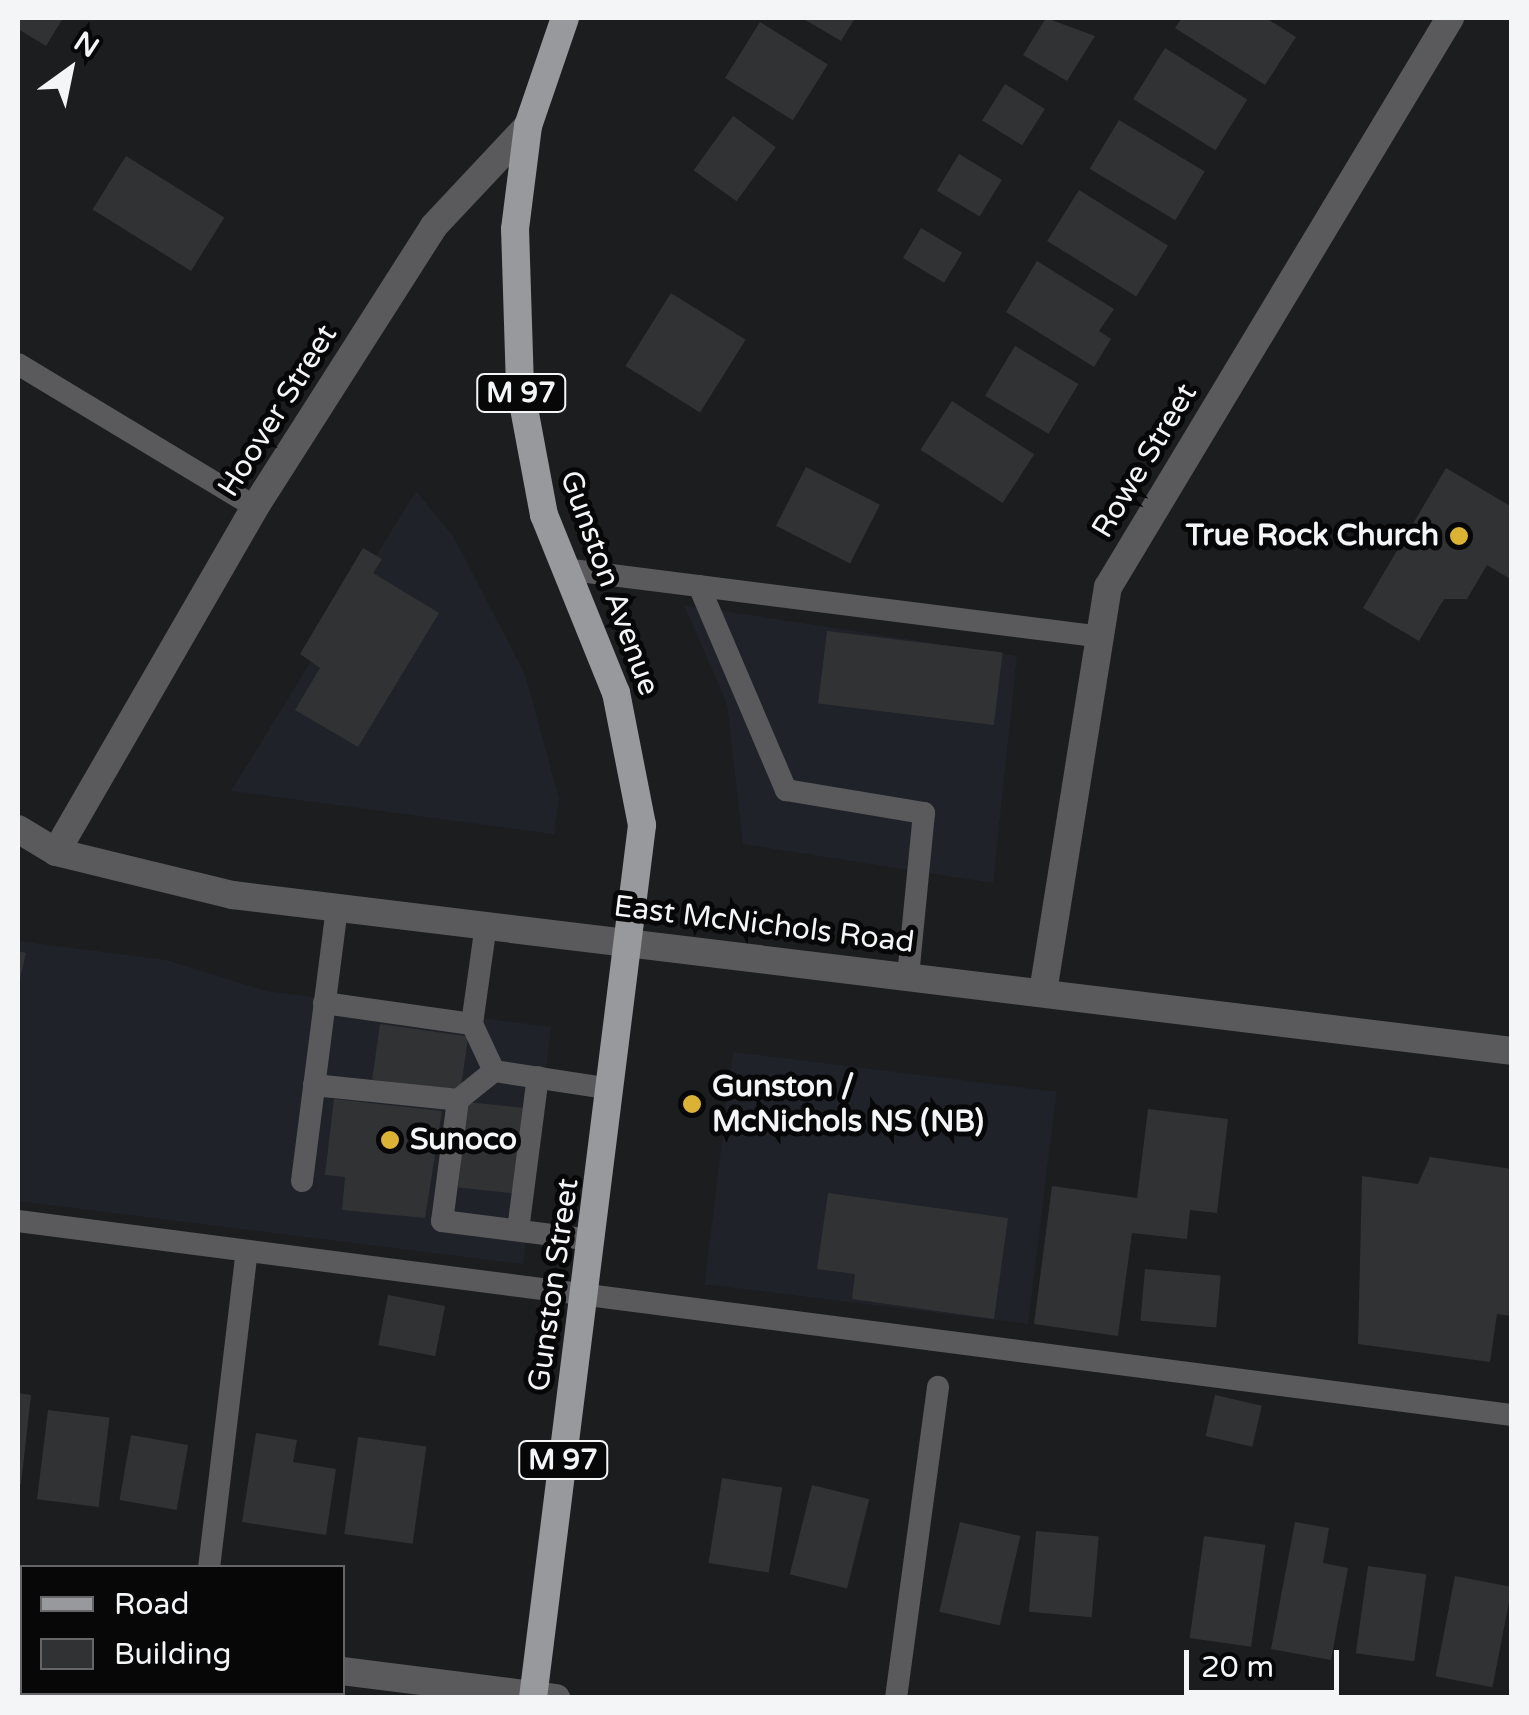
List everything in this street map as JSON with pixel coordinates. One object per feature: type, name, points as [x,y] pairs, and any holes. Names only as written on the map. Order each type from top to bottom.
[{"type":"main road","name":"Hoover Street","points":[[528,126],[565,18]]},
{"type":"main road","name":"Gunston Avenue","points":[[528,126],[516,229],[520,387],[564,568],[616,693],[637,775],[642,826],[630,941]]},
{"type":"main road","name":"Gunston Street","points":[[541,1697],[585,1293],[630,941]]},
{"type":"street","name":"Rowe Street","points":[[1044,992],[1094,636],[1108,587],[1450,18]]},
{"type":"street","name":"Hoover Street","points":[[56,852],[255,506],[434,226],[528,126]]},
{"type":"street","name":"East McNichols Road","points":[[18,829],[56,852],[234,895],[1512,1051]]},
{"type":"street","points":[[18,848],[56,852]]},
{"type":"street","points":[[345,1671],[541,1697]]},
{"type":"lane","points":[[18,364],[255,506]]},
{"type":"lane","points":[[564,568],[1094,636]]},
{"type":"lane","points":[[699,586],[786,790],[924,813],[908,976]]},
{"type":"lane","points":[[302,1181],[337,907]]},
{"type":"lane","points":[[486,924],[472,1024],[494,1071]]},
{"type":"lane","points":[[324,1003],[472,1024]]},
{"type":"lane","points":[[593,1240],[442,1221],[458,1100],[494,1071],[612,1088]]},
{"type":"lane","points":[[518,1230],[538,1078]]},
{"type":"lane","points":[[314,1085],[458,1100]]},
{"type":"lane","points":[[18,1221],[1512,1415]]},
{"type":"lane","points":[[208,1565],[247,1251]]},
{"type":"lane","points":[[896,1698],[938,1387]]},
{"type":"shaded area","points":[[416,491],[453,536],[525,674],[559,798],[554,834],[231,791]]},
{"type":"shaded area","points":[[684,605],[1017,656],[993,883],[743,844],[727,704]]},
{"type":"shaded area","points":[[18,941],[166,960],[266,991],[551,1027],[523,1264],[18,1201]]},
{"type":"shaded area","points":[[733,1052],[1057,1092],[1028,1324],[704,1284]]},
{"type":"building","points":[[18,18],[63,18],[46,46],[18,29]]},
{"type":"building","points":[[802,18],[855,18],[841,41]]},
{"type":"building","points":[[1046,18],[1095,36],[1067,81],[1023,55]]},
{"type":"building","points":[[1182,18],[1266,18],[1296,37],[1265,85],[1175,28]]},
{"type":"building","points":[[760,22],[828,64],[793,120],[725,78]]},
{"type":"building","points":[[1165,48],[1247,99],[1215,150],[1133,99]]},
{"type":"building","points":[[1005,84],[1045,109],[1022,145],[982,120]]},
{"type":"building","points":[[733,116],[776,147],[736,201],[694,170]]},
{"type":"building","points":[[1119,120],[1205,172],[1175,220],[1090,169]]},
{"type":"building","points":[[959,154],[1002,180],[980,217],[937,191]]},
{"type":"building","points":[[126,156],[224,217],[191,271],[93,209]]},
{"type":"building","points":[[1079,190],[1168,246],[1136,297],[1047,241]]},
{"type":"building","points":[[921,228],[962,253],[944,283],[903,258]]},
{"type":"building","points":[[1037,261],[1114,309],[1099,331],[1111,339],[1094,367],[1006,312]]},
{"type":"building","points":[[671,293],[746,340],[700,413],[625,366]]},
{"type":"building","points":[[1015,346],[1078,384],[1049,434],[985,396]]},
{"type":"building","points":[[952,401],[1034,454],[1003,503],[920,450]]},
{"type":"building","points":[[806,467],[880,505],[850,563],[776,526]]},
{"type":"building","name":"True Rock Church","points":[[1446,468],[1512,507],[1512,580],[1487,565],[1467,599],[1444,599],[1419,641],[1363,608]]},
{"type":"building","points":[[363,548],[382,559],[373,573],[439,613],[358,747],[295,710],[320,668],[300,654]]},
{"type":"building","points":[[827,631],[1003,653],[994,725],[818,703]]},
{"type":"building","points":[[18,951],[26,953],[19,983],[18,983]]},
{"type":"building","points":[[380,1024],[468,1036],[460,1092],[372,1079]]},
{"type":"building","points":[[334,1099],[442,1111],[425,1218],[342,1210],[345,1177],[325,1175]]},
{"type":"building","points":[[467,1102],[523,1108],[514,1193],[458,1188]]},
{"type":"building","points":[[1148,1109],[1228,1119],[1217,1213],[1190,1210],[1187,1239],[1132,1233],[1118,1336],[1034,1324],[1052,1186],[1137,1198]]},
{"type":"building","points":[[1430,1157],[1512,1169],[1512,1316],[1497,1314],[1490,1362],[1358,1344],[1362,1176],[1418,1184]]},
{"type":"building","points":[[828,1193],[1008,1218],[994,1319],[852,1299],[855,1274],[817,1269]]},
{"type":"building","points":[[1145,1269],[1221,1276],[1216,1327],[1140,1321]]},
{"type":"building","points":[[388,1295],[445,1306],[435,1356],[378,1345]]},
{"type":"building","points":[[18,1393],[31,1395],[21,1484],[18,1483]]},
{"type":"building","points":[[1215,1395],[1262,1406],[1252,1447],[1206,1436]]},
{"type":"building","points":[[48,1410],[110,1418],[99,1507],[37,1499]]},
{"type":"building","points":[[256,1433],[297,1440],[293,1462],[336,1469],[326,1535],[242,1522]]},
{"type":"building","points":[[131,1435],[188,1445],[177,1510],[120,1500]]},
{"type":"building","points":[[358,1437],[426,1447],[413,1544],[344,1534]]},
{"type":"building","points":[[722,1478],[782,1488],[769,1572],[709,1563]]},
{"type":"building","points":[[812,1485],[869,1499],[847,1589],[790,1574]]},
{"type":"building","points":[[960,1522],[1020,1536],[1000,1626],[939,1612]]},
{"type":"building","points":[[1295,1522],[1329,1528],[1323,1563],[1348,1568],[1331,1660],[1271,1649]]},
{"type":"building","points":[[1036,1531],[1099,1536],[1092,1617],[1029,1612]]},
{"type":"building","points":[[1204,1536],[1265,1545],[1251,1647],[1190,1638]]},
{"type":"building","points":[[1368,1566],[1426,1574],[1414,1661],[1356,1653]]},
{"type":"building","points":[[1455,1576],[1512,1587],[1492,1687],[1436,1676]]},
{"type":"place","name":"True Rock Church","points":[[1459,536]]},
{"type":"place","name":"Gunston / McNichols NS (NB)","points":[[692,1104]]},
{"type":"place","name":"Sunoco","points":[[390,1140]]}]
